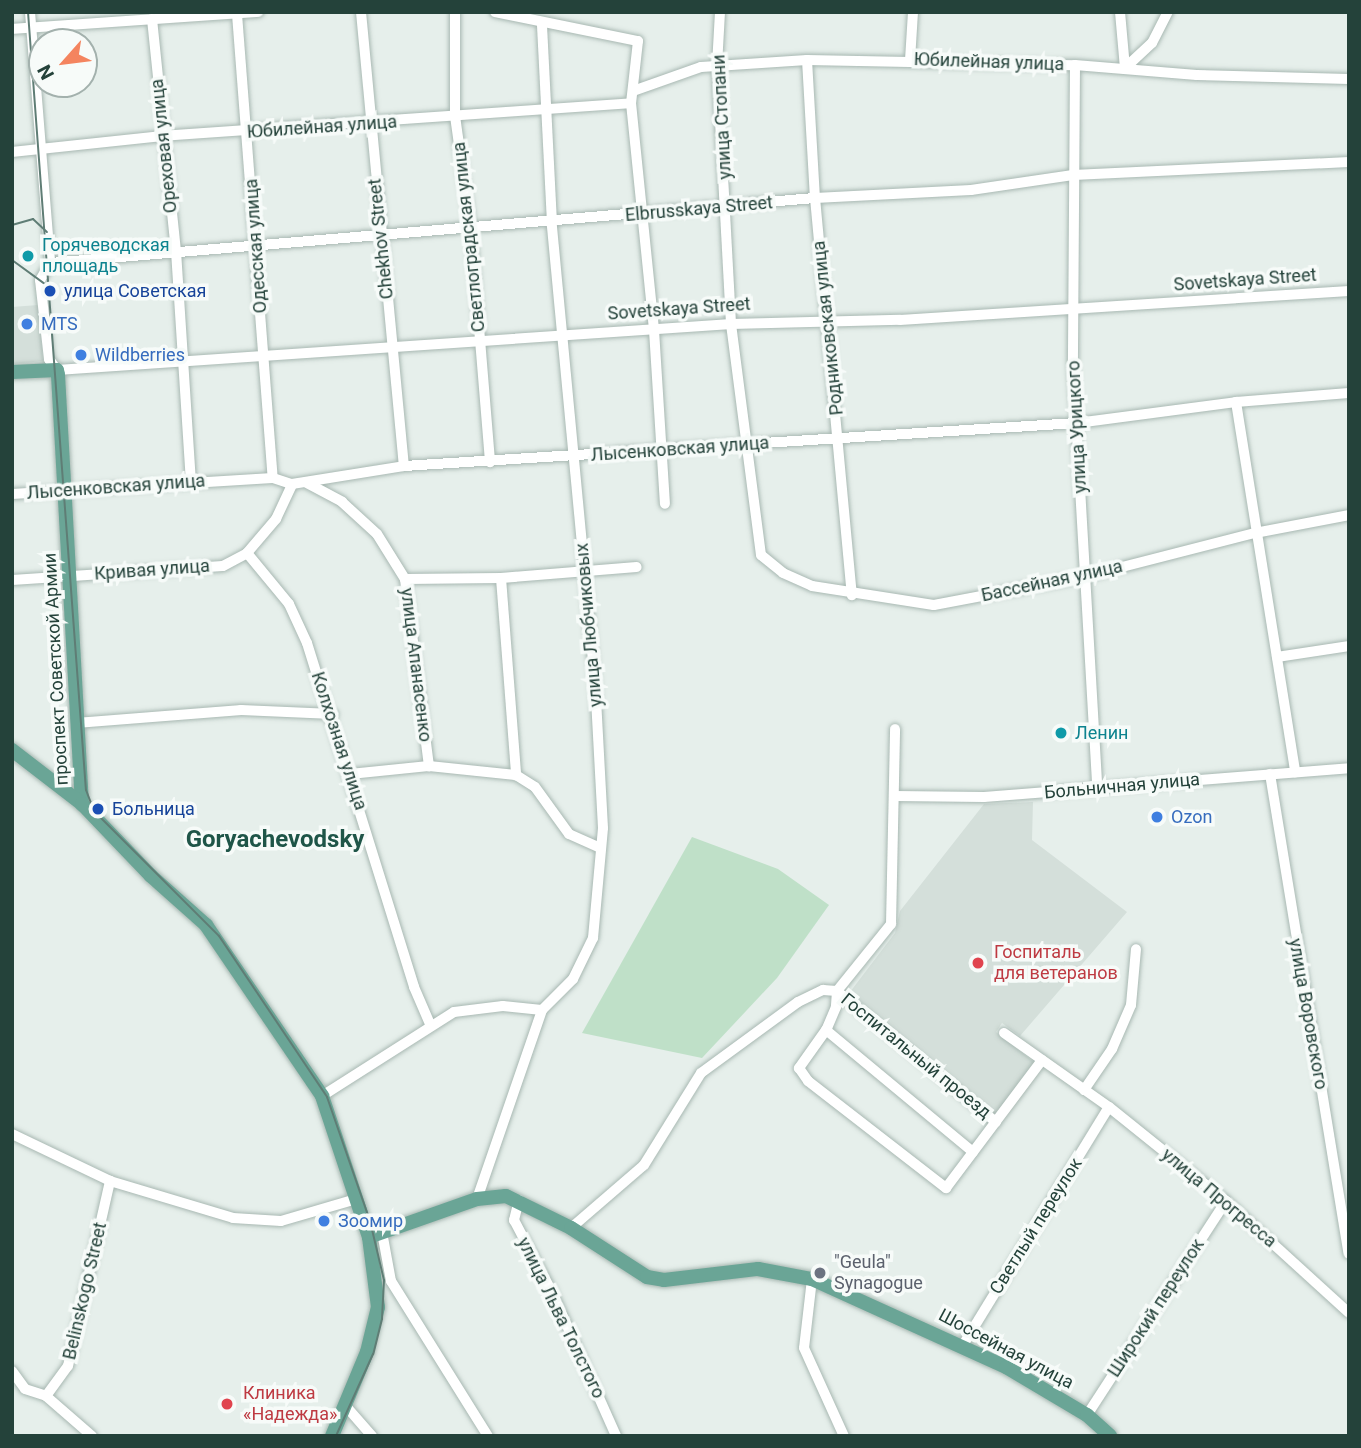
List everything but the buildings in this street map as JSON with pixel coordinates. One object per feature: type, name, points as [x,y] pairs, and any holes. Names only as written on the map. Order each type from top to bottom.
[{"type":"main road","name":"Sovetskaya Street","points":[[12,372],[57,370]]},
{"type":"main road","name":"проспект Советской Армии","points":[[57,370],[82,803],[150,876],[206,925],[322,1096],[356,1199],[376,1234],[378,1307],[367,1352],[331,1436]]},
{"type":"main road","points":[[12,750],[82,803]]},
{"type":"main road","name":"Шоссейная улица","points":[[376,1234],[494,1195],[519,1200],[571,1228],[647,1278],[664,1280],[758,1269],[812,1279],[963,1345],[1087,1415],[1110,1436]]},
{"type":"street","name":"проспект Советской Армии","points":[[30,12],[32,28]]},
{"type":"street","points":[[32,28],[258,12]]},
{"type":"street","name":"Chekhov Street","points":[[362,12],[370,124],[404,466]]},
{"type":"street","name":"Светлоградская улица","points":[[454,12],[456,116],[471,230],[490,462]]},
{"type":"street","points":[[495,12],[638,41],[632,97],[639,214],[654,330],[665,503]]},
{"type":"street","points":[[910,60],[913,12]]},
{"type":"street","points":[[1120,12],[1125,68]]},
{"type":"street","points":[[1125,68],[1152,43],[1168,12]]},
{"type":"street","name":"улица Стопани","points":[[722,13],[717,65],[732,324],[750,443],[761,555]]},
{"type":"street","name":"Одесская улица","points":[[237,15],[258,245],[263,356],[273,478]]},
{"type":"street","name":"Ореховая улица","points":[[152,19],[176,251],[191,483]]},
{"type":"street","name":"улица Любчиковых","points":[[477,1199],[542,1010],[573,979],[590,948],[601,848],[595,682],[552,223],[544,110],[542,23]]},
{"type":"street","name":"Юбилейная улица","points":[[12,152],[162,136],[370,124],[544,110],[632,97],[717,65],[807,60],[1074,65],[1197,75],[1349,79]]},
{"type":"street","name":"Родниковская улица","points":[[807,60],[815,198],[852,595]]},
{"type":"street","name":"улица Урицкого","points":[[1074,65],[1072,310],[1097,788]]},
{"type":"street","name":"проспект Советской Армии","points":[[38,98],[50,263],[40,280],[49,359],[57,370]]},
{"type":"street","name":"Elbrusskaya Street","points":[[50,263],[176,251],[381,238],[815,198],[971,190],[1073,175],[1349,162]]},
{"type":"street","name":"Sovetskaya Street","points":[[57,370],[732,324],[828,319],[900,320],[1349,291]]},
{"type":"street","name":"Лысенковская улица","points":[[12,494],[273,478],[292,484],[306,483],[404,466],[663,452],[750,443],[839,440],[1077,423],[1236,402],[1349,393]]},
{"type":"street","points":[[1236,402],[1295,772]]},
{"type":"street","name":"улица Апанасенко","points":[[306,483],[342,502],[377,534],[405,579],[429,766]]},
{"type":"street","name":"Кривая улица","points":[[12,580],[223,566],[247,552],[276,519],[292,484]]},
{"type":"street","name":"Бассейная улица","points":[[761,555],[783,573],[812,586],[852,595],[934,605],[1087,576],[1255,533],[1349,515]]},
{"type":"street","name":"Колхозная улица","points":[[247,552],[289,604],[333,714],[414,987],[430,1024]]},
{"type":"street","points":[[405,579],[501,578],[637,567]]},
{"type":"street","points":[[501,578],[516,775]]},
{"type":"street","points":[[1277,657],[1349,646]]},
{"type":"street","points":[[76,723],[240,710],[333,714]]},
{"type":"street","points":[[895,729],[891,924],[837,991],[836,1007],[826,1030],[799,1068],[808,1081],[946,1188],[1042,1060]]},
{"type":"street","points":[[350,774],[429,766],[516,775],[535,787],[569,834],[601,848]]},
{"type":"street","name":"Больничная улица","points":[[895,796],[984,797],[1349,768]]},
{"type":"street","name":"улица Воровского","points":[[1270,774],[1349,1254]]},
{"type":"street","points":[[1084,1090],[1112,1049],[1132,1005],[1136,948]]},
{"type":"street","points":[[571,1228],[644,1165],[701,1073],[798,1002],[823,990],[837,991]]},
{"type":"street","name":"Госпитальный проезд","points":[[837,991],[996,1122]]},
{"type":"street","points":[[322,1096],[430,1024],[478,1006],[542,1010]]},
{"type":"street","points":[[826,1030],[972,1152]]},
{"type":"street","name":"улица Прогресса","points":[[1004,1033],[1109,1107],[1226,1201],[1349,1313]]},
{"type":"street","name":"Светлый переулок","points":[[963,1345],[1109,1107]]},
{"type":"street","points":[[12,1134],[110,1181],[233,1218],[281,1221],[356,1199]]},
{"type":"street","name":"Belinskogo Street","points":[[46,1396],[68,1366],[110,1181]]},
{"type":"street","name":"улица Льва Толстого","points":[[519,1200],[513,1220],[552,1292],[616,1436]]},
{"type":"street","name":"Широкий переулок","points":[[1087,1415],[1226,1201]]},
{"type":"street","points":[[376,1234],[391,1281],[488,1436]]},
{"type":"street","points":[[812,1279],[804,1348],[844,1436]]},
{"type":"street","points":[[12,1371],[26,1389],[46,1396],[92,1436]]},
{"type":"street","points":[[344,1404],[372,1436]]},
{"type":"shaded area","points":[[38,305],[43,361],[12,364],[12,307]]},
{"type":"shaded area","name":"Госпиталь для ветеранов","points":[[1033,802],[1032,840],[1127,912],[1020,1036],[1002,1023],[996,1032],[1035,1063],[994,1119],[850,992],[895,933],[900,911],[984,804]]},
{"type":"green space","points":[[692,837],[778,869],[829,905],[777,978],[702,1058],[582,1033]]},
{"type":"tram line","points":[[28,12],[86,790],[94,811],[219,936],[327,1097],[370,1221],[384,1280],[382,1319],[373,1354],[336,1436]]},
{"type":"tram line","points":[[12,225],[33,219],[47,232]]},
{"type":"tram line","points":[[12,260],[49,287]]},
{"type":"place","name":"Горячеводская площадь","points":[[28,256]]},
{"type":"place","name":"улица Советская","points":[[50,291]]},
{"type":"place","name":"MTS","points":[[27,324]]},
{"type":"place","name":"Wildberries","points":[[81,355]]},
{"type":"place","name":"Ленин","points":[[1061,733]]},
{"type":"place","name":"Больница","points":[[98,809]]},
{"type":"place","name":"Ozon","points":[[1157,817]]},
{"type":"place","name":"Госпиталь для ветеранов","points":[[978,963]]},
{"type":"place","name":"Зоомир","points":[[324,1221]]},
{"type":"place","name":"\"Geula\" Synagogue","points":[[820,1273]]},
{"type":"place","name":"Клиника «Надежда»","points":[[227,1404]]},
{"type":"district","name":"Goryachevodsky","points":[[275,840]]}]
